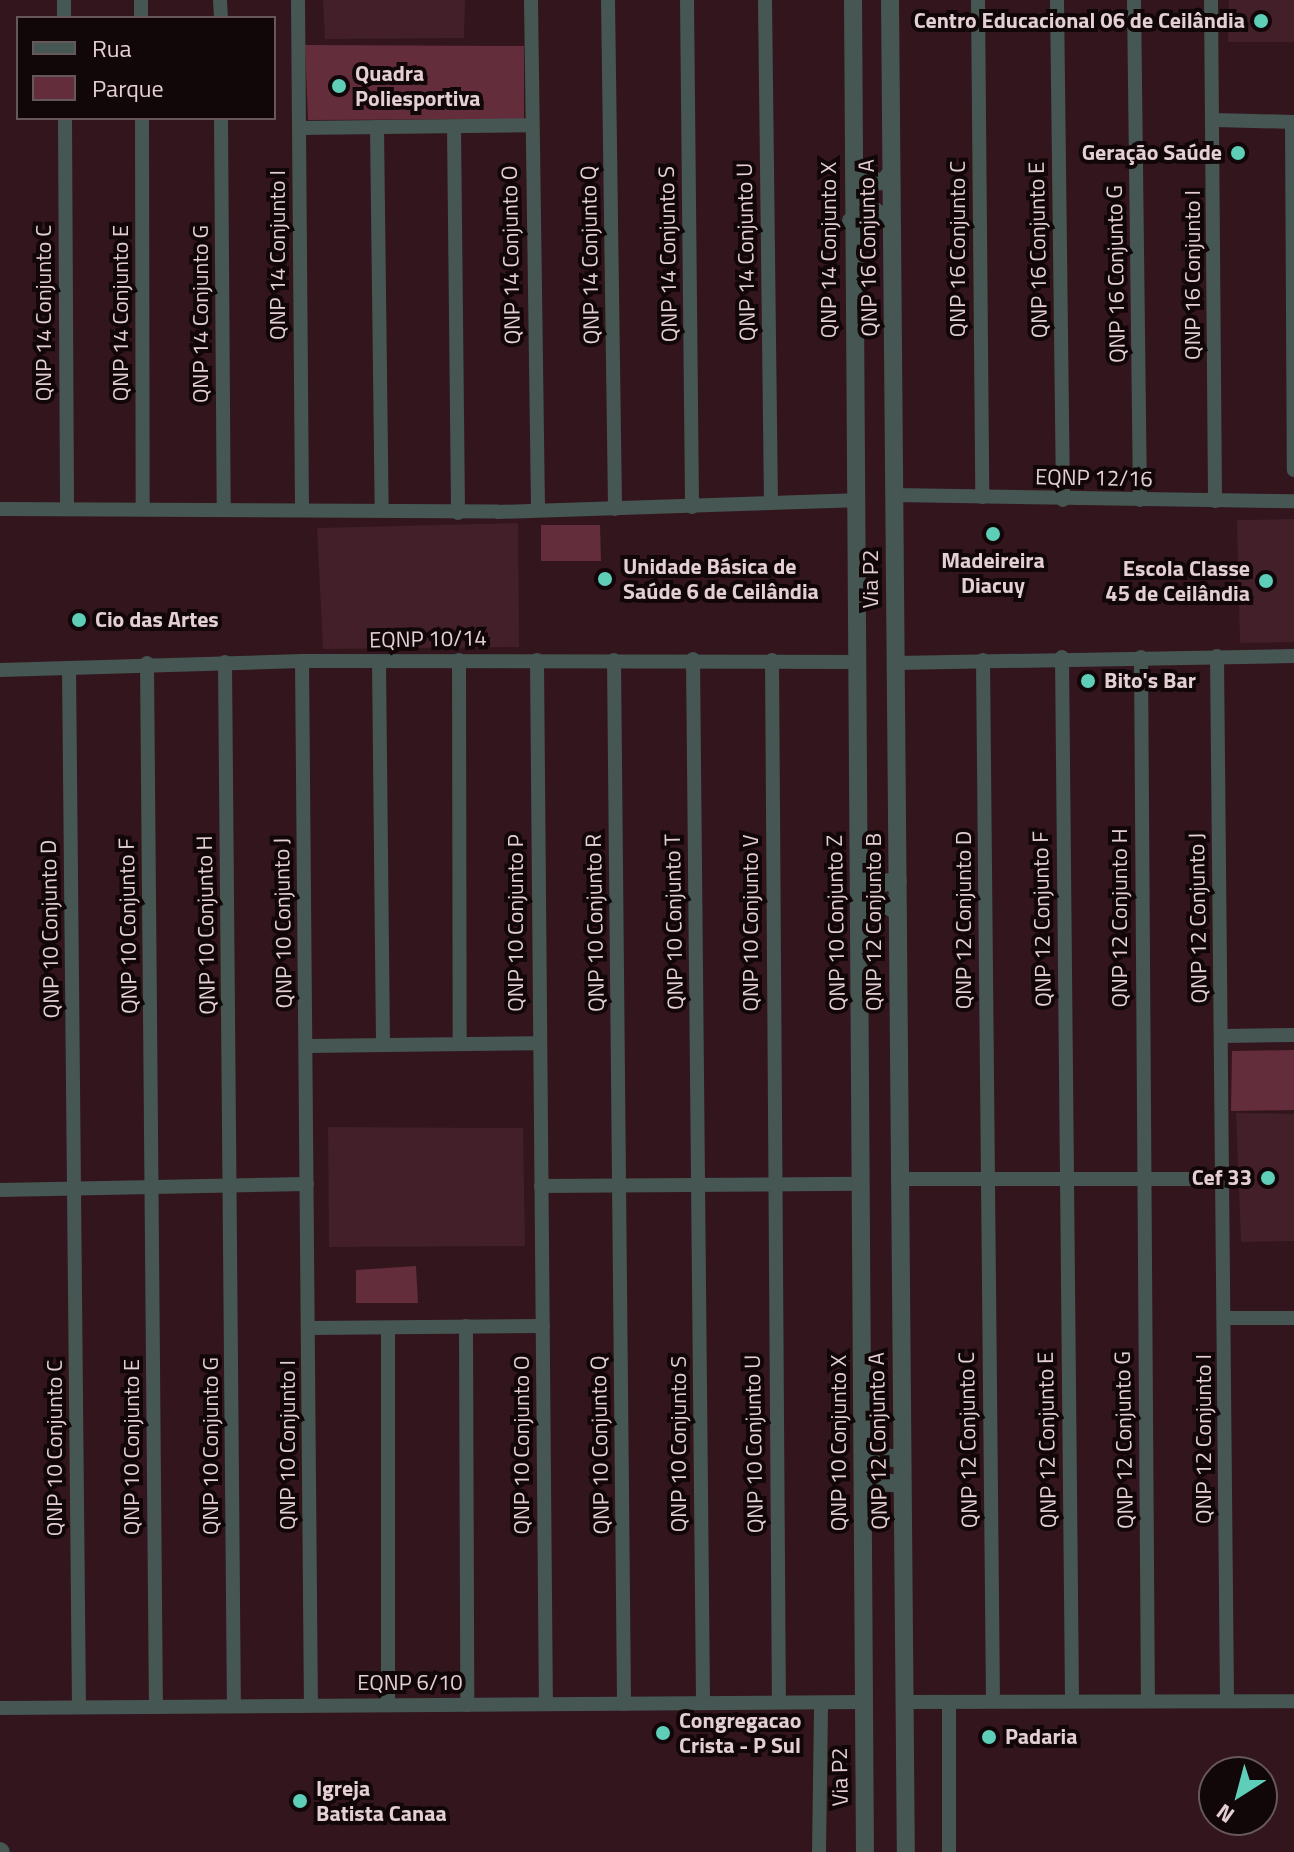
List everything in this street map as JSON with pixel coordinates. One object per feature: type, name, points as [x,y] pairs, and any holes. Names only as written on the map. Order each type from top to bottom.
[{"type":"street","name":"QNP 14 Conjunto I","points":[[298,0],[302,509]]},
{"type":"street","name":"QNP 14 Conjunto O","points":[[531,0],[538,508]]},
{"type":"street","name":"QNP 14 Conjunto Q","points":[[608,0],[615,509]]},
{"type":"street","name":"QNP 14 Conjunto S","points":[[687,0],[692,507]]},
{"type":"street","name":"QNP 14 Conjunto U","points":[[765,0],[771,503]]},
{"type":"street","name":"QNP 14 Conjunto X","points":[[853,0],[854,168],[851,221],[855,500]]},
{"type":"street","name":"QNP 16 Conjunto A","points":[[890,0],[894,495]]},
{"type":"street","name":"QNP 16 Conjunto C","points":[[978,0],[982,497]]},
{"type":"street","name":"QNP 16 Conjunto E","points":[[1057,0],[1063,500]]},
{"type":"street","name":"QNP 16 Conjunto G","points":[[1134,0],[1140,500]]},
{"type":"street","name":"QNP 16 Conjunto I","points":[[1211,0],[1215,501]]},
{"type":"street","name":"QNP 14 Conjunto C","points":[[65,120],[67,509]]},
{"type":"street","name":"QNP 14 Conjunto E","points":[[142,120],[143,509]]},
{"type":"street","name":"QNP 14 Conjunto G","points":[[221,120],[224,509]]},
{"type":"street","points":[[1214,120],[1293,122],[1294,470]]},
{"type":"street","points":[[299,128],[531,125]]},
{"type":"street","points":[[377,127],[382,510]]},
{"type":"street","points":[[454,127],[458,513]]},
{"type":"street","points":[[854,168],[858,178],[875,185],[891,173]]},
{"type":"street","points":[[851,221],[872,209],[884,213],[891,223]]},
{"type":"street","name":"EQNP 12/16","points":[[894,495],[1063,500],[1294,501]]},
{"type":"street","name":"Via P2","points":[[894,495],[896,663]]},
{"type":"street","points":[[0,509],[302,509],[458,513],[855,500]]},
{"type":"street","name":"Via P2","points":[[855,500],[856,662]]},
{"type":"street","name":"QNP 12 Conjunto J","points":[[1217,656],[1224,1179]]},
{"type":"street","points":[[896,663],[1062,657],[1294,656]]},
{"type":"street","name":"QNP 12 Conjunto F","points":[[1062,657],[1067,1180]]},
{"type":"street","name":"QNP 12 Conjunto H","points":[[1141,657],[1144,1179]]},
{"type":"street","name":"EQNP 10/14","points":[[0,670],[147,663],[302,661],[693,659],[856,662]]},
{"type":"street","name":"QNP 10 Conjunto T","points":[[693,659],[699,1185]]},
{"type":"street","points":[[459,660],[460,1042]]},
{"type":"street","name":"QNP 10 Conjunto P","points":[[537,660],[541,1186]]},
{"type":"street","name":"QNP 10 Conjunto R","points":[[614,660],[619,1186]]},
{"type":"street","name":"QNP 10 Conjunto V","points":[[772,660],[773,1185]]},
{"type":"street","name":"QNP 12 Conjunto D","points":[[983,660],[987,1179]]},
{"type":"street","name":"QNP 10 Conjunto J","points":[[302,661],[307,1184]]},
{"type":"street","name":"QNP 10 Conjunto H","points":[[225,662],[232,1187]]},
{"type":"street","points":[[379,662],[383,1044]]},
{"type":"street","name":"QNP 10 Conjunto Z","points":[[856,662],[862,1184]]},
{"type":"street","name":"QNP 10 Conjunto F","points":[[147,663],[152,1188]]},
{"type":"street","name":"QNP 12 Conjunto B","points":[[896,663],[898,1179]]},
{"type":"street","name":"QNP 10 Conjunto D","points":[[69,668],[75,1189]]},
{"type":"street","points":[[860,877],[882,885],[898,881]]},
{"type":"street","points":[[860,910],[879,900],[898,912]]},
{"type":"street","points":[[1222,1036],[1294,1035]]},
{"type":"street","points":[[307,1046],[538,1043]]},
{"type":"street","points":[[898,1179],[1224,1179]]},
{"type":"street","name":"QNP 12 Conjunto A","points":[[898,1179],[905,1702]]},
{"type":"street","name":"QNP 12 Conjunto C","points":[[987,1179],[993,1701]]},
{"type":"street","name":"QNP 12 Conjunto G","points":[[1144,1179],[1148,1699]]},
{"type":"street","name":"QNP 12 Conjunto I","points":[[1224,1179],[1227,1698]]},
{"type":"street","name":"QNP 12 Conjunto E","points":[[1067,1180],[1072,1700]]},
{"type":"street","points":[[0,1190],[307,1184]]},
{"type":"street","name":"QNP 10 Conjunto I","points":[[307,1184],[311,1705]]},
{"type":"street","points":[[541,1186],[862,1184]]},
{"type":"street","name":"QNP 10 Conjunto X","points":[[862,1184],[863,1702]]},
{"type":"street","name":"QNP 10 Conjunto S","points":[[699,1185],[703,1703]]},
{"type":"street","name":"QNP 10 Conjunto U","points":[[773,1185],[779,1702]]},
{"type":"street","name":"QNP 10 Conjunto O","points":[[541,1186],[546,1704]]},
{"type":"street","name":"QNP 10 Conjunto Q","points":[[619,1186],[624,1704]]},
{"type":"street","name":"QNP 10 Conjunto G","points":[[232,1187],[234,1706]]},
{"type":"street","name":"QNP 10 Conjunto E","points":[[152,1188],[156,1707]]},
{"type":"street","name":"QNP 10 Conjunto C","points":[[75,1189],[79,1707]]},
{"type":"street","points":[[1225,1318],[1294,1318]]},
{"type":"street","points":[[466,1326],[467,1705]]},
{"type":"street","points":[[309,1328],[543,1326]]},
{"type":"street","points":[[388,1328],[388,1705]]},
{"type":"street","points":[[864,1457],[902,1458]]},
{"type":"street","points":[[863,1481],[902,1484]]},
{"type":"street","points":[[906,1852],[905,1702],[1227,1698],[1294,1701]]},
{"type":"street","name":"Via P2","points":[[863,1702],[865,1852]]},
{"type":"street","name":"EQNP 6/10","points":[[0,1708],[863,1702]]},
{"type":"street","points":[[949,1702],[949,1852]]},
{"type":"street","points":[[819,1852],[821,1703]]},
{"type":"shaded area","points":[[323,0],[465,0],[464,38],[325,39]]},
{"type":"shaded area","name":"Centro Educacional 06 de Ceilândia","points":[[1229,0],[1294,0],[1294,42],[1228,42]]},
{"type":"shaded area","name":"Escola Classe 45 de Ceilândia","points":[[1294,519],[1294,642],[1240,643],[1237,520]]},
{"type":"shaded area","points":[[518,523],[519,647],[323,649],[317,528]]},
{"type":"shaded area","name":"Cef 33","points":[[1236,1113],[1294,1114],[1294,1241],[1241,1242]]},
{"type":"shaded area","points":[[328,1127],[523,1128],[525,1246],[329,1247]]},
{"type":"green space","points":[[305,45],[524,46],[524,119],[308,120]]},
{"type":"green space","points":[[541,525],[600,525],[601,561],[541,561]]},
{"type":"green space","points":[[1294,1050],[1294,1110],[1231,1111],[1232,1051]]},
{"type":"green space","points":[[416,1266],[418,1303],[356,1303],[356,1270]]},
{"type":"place","name":"Centro Educacional 06 de Ceilândia","points":[[1261,21]]},
{"type":"place","name":"Quadra Poliesportiva","points":[[339,86]]},
{"type":"place","name":"Geração Saúde","points":[[1238,153]]},
{"type":"place","name":"Madeireira Diacuy","points":[[993,534]]},
{"type":"place","name":"Unidade Básica de Saúde 6 de Ceilândia","points":[[605,579]]},
{"type":"place","name":"Escola Classe 45 de Ceilândia","points":[[1266,581]]},
{"type":"place","name":"Cio das Artes","points":[[79,620]]},
{"type":"place","name":"Bito's Bar","points":[[1088,681]]},
{"type":"place","name":"Cef 33","points":[[1268,1178]]},
{"type":"place","name":"Congregacao Crista - P Sul","points":[[663,1733]]},
{"type":"place","name":"Padaria","points":[[989,1737]]},
{"type":"place","name":"Igreja Batista Canaa","points":[[300,1801]]}]
